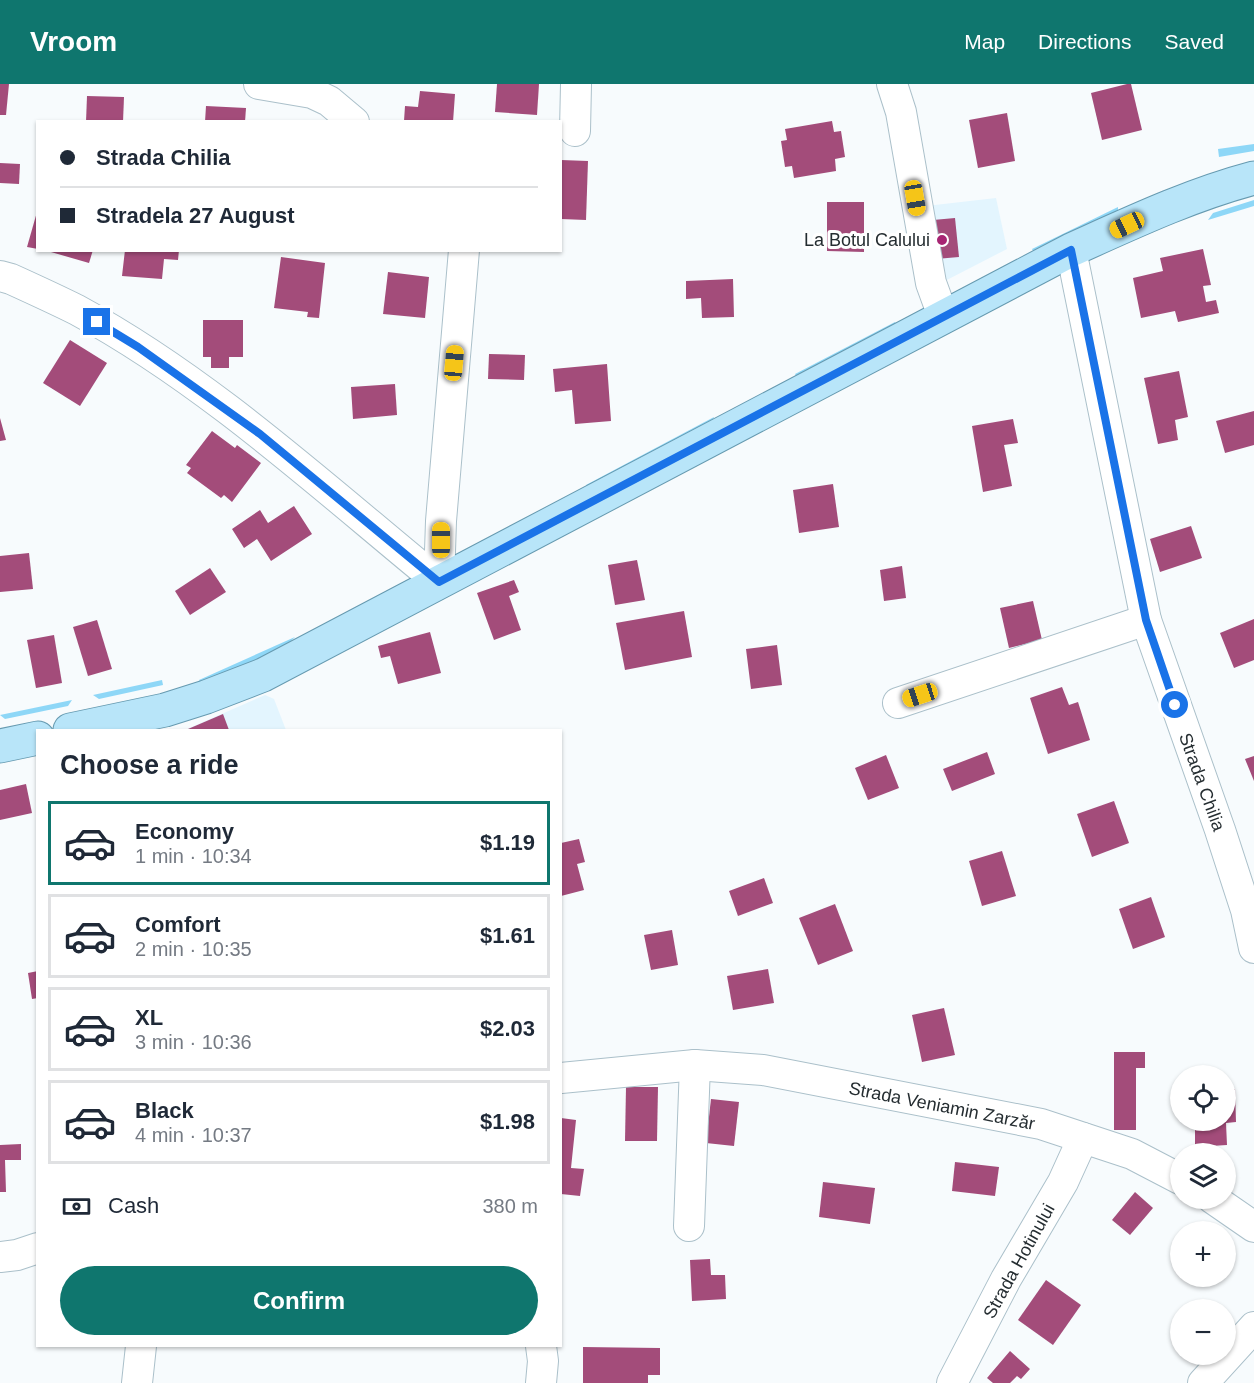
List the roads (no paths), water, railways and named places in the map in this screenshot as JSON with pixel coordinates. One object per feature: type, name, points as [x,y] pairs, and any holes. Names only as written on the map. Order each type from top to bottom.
[{"type":"main road","points":[[80,729],[122,725],[263,675],[1071,250],[1202,193],[1254,178]]},
{"type":"main road","points":[[0,746],[36,738]]},
{"type":"street","points":[[259,84],[312,93],[330,92],[352,120]]},
{"type":"street","points":[[575,131],[576,84]]},
{"type":"street","points":[[892,84],[901,112],[930,284],[943,316]]},
{"type":"street","name":"Strada Chilia","points":[[1071,250],[1146,620],[1250,909],[1254,948]]},
{"type":"street","points":[[439,582],[441,521],[464,252]]},
{"type":"street","points":[[0,276],[77,310],[138,347],[260,434],[439,582]]},
{"type":"street","points":[[898,703],[1146,620]]},
{"type":"street","points":[[689,1226],[695,1065]]},
{"type":"street","name":"Strada Veniamin Zarzăr","points":[[562,1078],[695,1065],[763,1070],[1041,1124],[1132,1154],[1170,1174]]},
{"type":"street","name":"Strada Hotinului","points":[[952,1383],[1006,1279],[1064,1182],[1083,1138]]},
{"type":"street","points":[[1228,1209],[1254,1227]]},
{"type":"street","points":[[0,1257],[17,1255],[36,1249]]},
{"type":"street","points":[[1203,1383],[1254,1326]]},
{"type":"street","points":[[137,1383],[141,1347]]},
{"type":"street","points":[[541,1383],[542,1347]]},
{"type":"place","name":"La Botul Calului","points":[[942,240]]}]
